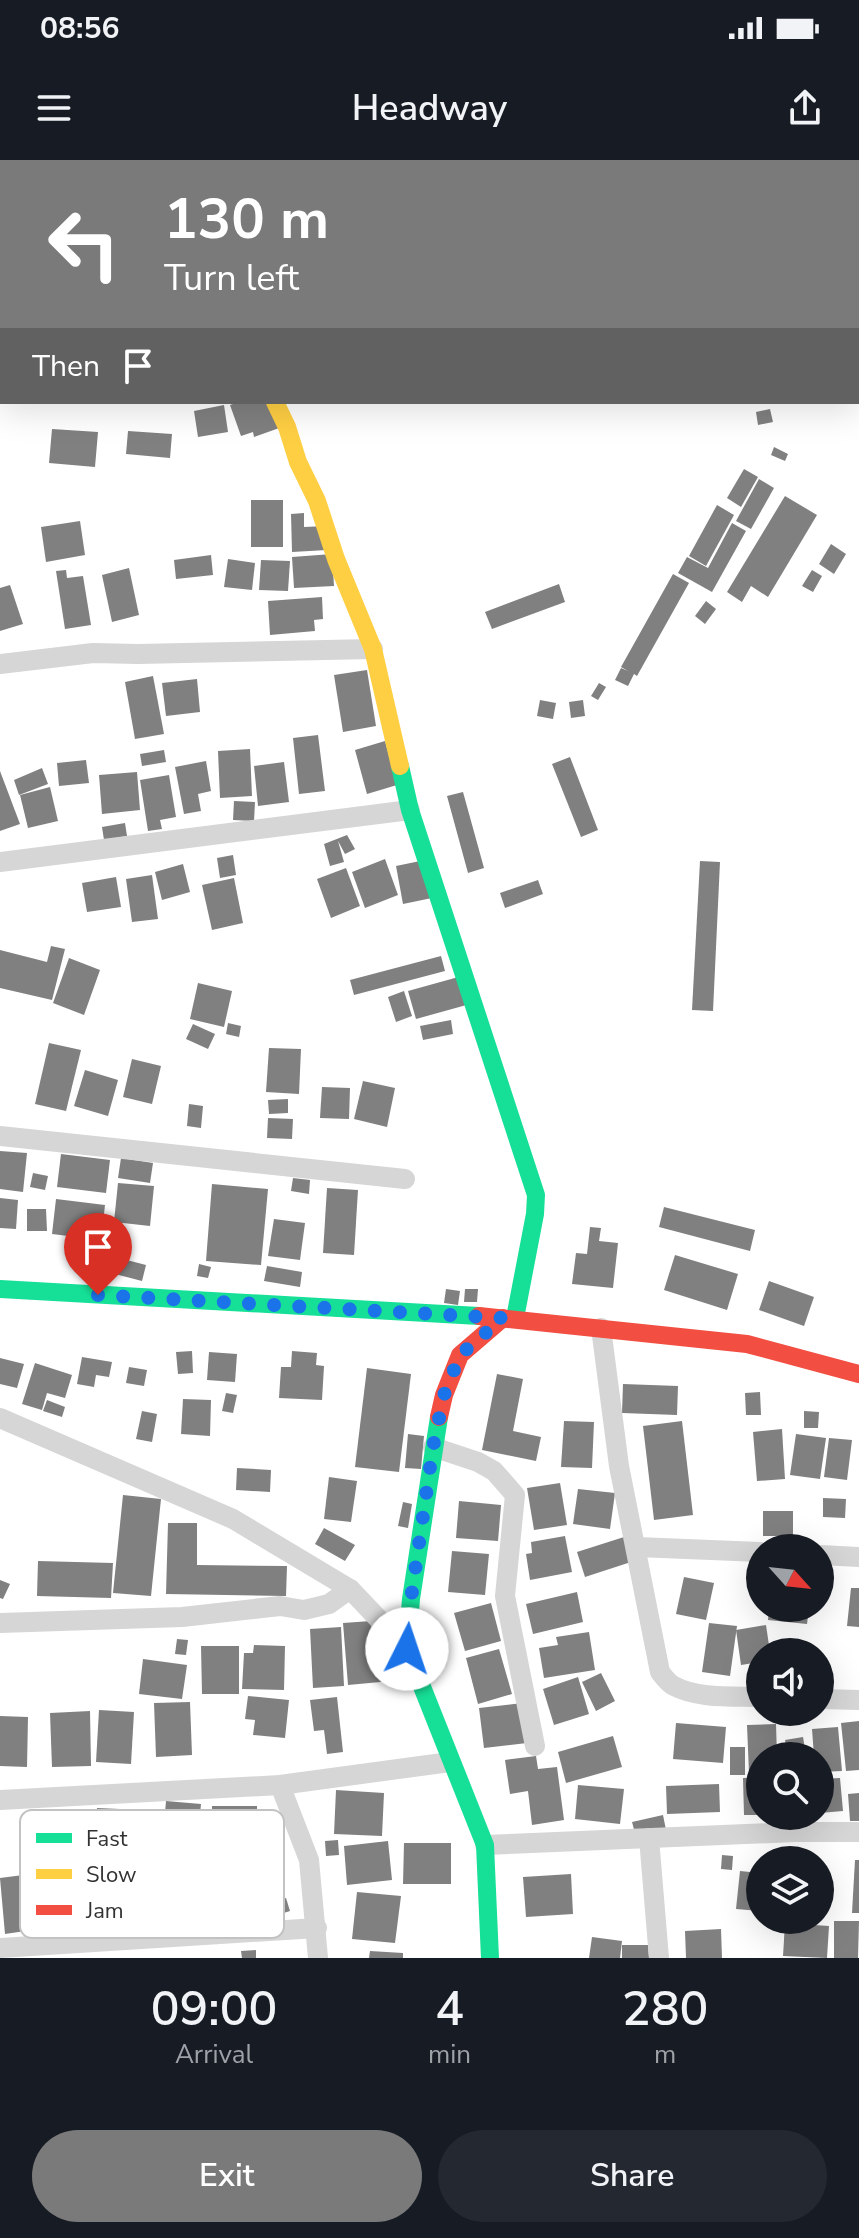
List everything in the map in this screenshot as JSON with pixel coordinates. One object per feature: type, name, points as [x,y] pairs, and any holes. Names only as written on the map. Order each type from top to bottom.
[{"type":"street","points":[[276,404],[317,501],[336,559],[373,649],[410,810],[536,1195],[535,1214],[509,1318],[460,1355],[444,1395],[433,1447],[411,1599],[407,1649]]},
{"type":"street","points":[[0,664],[93,653],[373,649]]},
{"type":"street","points":[[0,862],[410,810]]},
{"type":"street","points":[[0,1136],[405,1179]]},
{"type":"street","points":[[0,1289],[509,1318],[747,1344],[859,1374]]},
{"type":"street","points":[[601,1328],[619,1466],[660,1672],[672,1686],[688,1691],[746,1696]]},
{"type":"street","points":[[0,1418],[233,1519],[350,1589],[407,1649],[485,1845],[490,1958]]},
{"type":"street","points":[[433,1447],[478,1462],[494,1471],[515,1495],[505,1596],[535,1746]]},
{"type":"street","points":[[637,1547],[746,1551]]},
{"type":"street","points":[[834,1556],[859,1557]]},
{"type":"street","points":[[0,1623],[182,1617],[280,1606],[304,1610],[329,1604],[350,1589]]},
{"type":"street","points":[[834,1699],[859,1700]]},
{"type":"street","points":[[0,1800],[280,1785],[450,1762]]},
{"type":"street","points":[[280,1785],[309,1860],[318,1958]]},
{"type":"street","points":[[485,1845],[859,1832]]},
{"type":"street","points":[[649,1838],[659,1958]]},
{"type":"street","points":[[284,1930],[317,1928]]},
{"type":"street","points":[[0,1948],[158,1938]]},
{"type":"building","points":[[275,404],[282,427],[254,437],[253,432],[241,436],[230,405]]},
{"type":"building","points":[[224,405],[228,432],[198,437],[194,411]]},
{"type":"building","points":[[770,409],[773,422],[758,425],[756,412]]},
{"type":"building","points":[[52,429],[98,432],[95,467],[49,463]]},
{"type":"building","points":[[128,431],[172,434],[170,458],[126,454]]},
{"type":"building","points":[[774,447],[788,454],[785,461],[771,455]]},
{"type":"building","points":[[744,469],[758,477],[741,507],[727,498]]},
{"type":"building","points":[[759,479],[774,488],[751,529],[736,521]]},
{"type":"building","points":[[785,496],[817,515],[768,597],[751,586],[742,602],[727,592]]},
{"type":"building","points":[[251,500],[283,500],[283,547],[251,547]]},
{"type":"building","points":[[717,505],[734,515],[706,566],[689,556]]},
{"type":"building","points":[[304,513],[304,527],[326,526],[327,550],[292,552],[291,514]]},
{"type":"building","points":[[80,521],[85,555],[46,562],[41,527]]},
{"type":"building","points":[[732,523],[746,531],[712,592],[678,573],[687,557],[708,568]]},
{"type":"building","points":[[831,544],[846,554],[834,574],[819,564]]},
{"type":"building","points":[[332,554],[334,586],[294,588],[292,557]]},
{"type":"building","points":[[211,555],[213,575],[176,579],[174,560]]},
{"type":"building","points":[[228,559],[255,563],[252,590],[224,587]]},
{"type":"building","points":[[261,560],[290,561],[288,591],[259,590]]},
{"type":"building","points":[[129,568],[139,615],[112,622],[102,575]]},
{"type":"building","points":[[66,570],[67,578],[83,576],[91,625],[65,629],[56,571]]},
{"type":"building","points":[[812,570],[822,576],[813,592],[802,586]]},
{"type":"building","points":[[673,574],[689,583],[637,676],[634,674],[628,686],[615,680],[621,668],[628,671],[621,667]]},
{"type":"building","points":[[559,584],[565,602],[492,629],[485,612]]},
{"type":"building","points":[[10,585],[23,624],[0,631],[0,588]]},
{"type":"building","points":[[322,597],[323,619],[314,620],[315,631],[270,635],[268,601]]},
{"type":"building","points":[[706,601],[716,609],[705,624],[695,616]]},
{"type":"building","points":[[367,670],[376,726],[343,732],[334,675]]},
{"type":"building","points":[[153,676],[164,734],[135,739],[125,682]]},
{"type":"building","points":[[197,679],[200,712],[166,716],[162,683]]},
{"type":"building","points":[[599,683],[606,687],[598,700],[591,696]]},
{"type":"building","points":[[540,700],[556,703],[553,719],[537,716]]},
{"type":"building","points":[[583,700],[585,716],[571,718],[569,702]]},
{"type":"building","points":[[318,735],[325,791],[299,794],[293,738]]},
{"type":"building","points":[[385,741],[397,785],[367,794],[355,750]]},
{"type":"building","points":[[250,749],[252,796],[220,798],[218,751]]},
{"type":"building","points":[[164,750],[166,762],[142,766],[140,754]]},
{"type":"building","points":[[570,757],[598,830],[581,837],[552,764]]},
{"type":"building","points":[[86,760],[89,783],[59,786],[57,763]]},
{"type":"building","points":[[206,761],[211,791],[198,794],[201,811],[184,814],[175,767]]},
{"type":"building","points":[[284,762],[289,802],[258,806],[254,766]]},
{"type":"building","points":[[42,768],[48,784],[19,795],[14,780]]},
{"type":"building","points":[[0,771],[20,824],[0,831]]},
{"type":"building","points":[[137,772],[140,810],[102,814],[99,775]]},
{"type":"building","points":[[169,775],[176,817],[160,820],[162,829],[148,831],[140,780]]},
{"type":"building","points":[[50,787],[58,821],[28,828],[20,795]]},
{"type":"building","points":[[463,792],[484,868],[468,873],[447,796]]},
{"type":"building","points":[[234,801],[255,802],[254,821],[233,820]]},
{"type":"building","points":[[125,823],[127,836],[104,840],[102,827]]},
{"type":"building","points":[[347,835],[355,849],[345,854],[338,841],[344,862],[330,866],[324,844]]},
{"type":"building","points":[[233,855],[236,875],[220,878],[217,858]]},
{"type":"building","points":[[385,859],[398,895],[365,908],[352,872]]},
{"type":"building","points":[[425,860],[432,898],[403,904],[396,866]]},
{"type":"building","points":[[700,861],[720,862],[713,1011],[692,1010]]},
{"type":"building","points":[[183,864],[190,892],[162,900],[155,872]]},
{"type":"building","points":[[346,868],[360,906],[331,918],[317,879]]},
{"type":"building","points":[[152,875],[158,919],[132,922],[126,879]]},
{"type":"building","points":[[116,877],[121,907],[87,912],[82,883]]},
{"type":"building","points":[[234,878],[243,923],[212,930],[202,885]]},
{"type":"building","points":[[538,880],[543,894],[505,908],[500,893]]},
{"type":"building","points":[[51,946],[65,949],[52,1000],[0,988],[0,950],[47,962]]},
{"type":"building","points":[[441,956],[445,971],[354,995],[350,980]]},
{"type":"building","points":[[69,958],[100,970],[84,1015],[53,1003]]},
{"type":"building","points":[[462,976],[470,1004],[416,1019],[408,991]]},
{"type":"building","points":[[198,983],[232,991],[224,1027],[190,1019]]},
{"type":"building","points":[[404,991],[412,1016],[396,1022],[388,997]]},
{"type":"building","points":[[451,1020],[453,1034],[423,1040],[420,1026]]},
{"type":"building","points":[[228,1023],[241,1026],[239,1037],[226,1034]]},
{"type":"building","points":[[193,1024],[215,1034],[208,1049],[186,1039]]},
{"type":"building","points":[[49,1043],[81,1050],[66,1111],[35,1104]]},
{"type":"building","points":[[269,1048],[301,1049],[299,1094],[266,1092]]},
{"type":"building","points":[[132,1059],[161,1066],[152,1104],[123,1097]]},
{"type":"building","points":[[85,1070],[118,1080],[108,1116],[74,1106]]},
{"type":"building","points":[[363,1081],[395,1088],[387,1127],[354,1119]]},
{"type":"building","points":[[322,1087],[350,1088],[349,1119],[320,1118]]},
{"type":"building","points":[[288,1099],[288,1113],[269,1114],[268,1100]]},
{"type":"building","points":[[189,1104],[203,1106],[201,1128],[187,1126]]},
{"type":"building","points":[[268,1118],[293,1119],[292,1139],[267,1138]]},
{"type":"building","points":[[0,1151],[27,1153],[23,1192],[0,1189]]},
{"type":"building","points":[[61,1154],[110,1160],[106,1193],[57,1187]]},
{"type":"building","points":[[121,1158],[153,1163],[150,1183],[118,1178]]},
{"type":"building","points":[[33,1173],[48,1176],[45,1190],[30,1187]]},
{"type":"building","points":[[293,1178],[310,1180],[309,1194],[291,1191]]},
{"type":"building","points":[[118,1183],[154,1186],[150,1226],[114,1222]]},
{"type":"building","points":[[212,1184],[268,1189],[261,1265],[206,1261]]},
{"type":"building","points":[[327,1188],[358,1190],[354,1255],[323,1253]]},
{"type":"building","points":[[0,1198],[18,1200],[16,1229],[0,1228]]},
{"type":"building","points":[[56,1199],[105,1205],[101,1240],[52,1234]]},
{"type":"building","points":[[664,1207],[755,1230],[750,1251],[659,1227]]},
{"type":"building","points":[[27,1209],[46,1209],[47,1231],[27,1231]]},
{"type":"building","points":[[274,1219],[305,1223],[300,1260],[268,1256]]},
{"type":"building","points":[[590,1227],[601,1228],[599,1241],[618,1243],[613,1288],[572,1284],[576,1253],[587,1254]]},
{"type":"building","points":[[675,1255],[738,1274],[727,1310],[664,1290]]},
{"type":"building","points":[[119,1258],[146,1265],[142,1281],[115,1274]]},
{"type":"building","points":[[199,1264],[211,1267],[208,1278],[197,1276]]},
{"type":"building","points":[[267,1266],[302,1272],[300,1287],[264,1281]]},
{"type":"building","points":[[769,1281],[814,1297],[804,1326],[759,1310]]},
{"type":"building","points":[[446,1289],[460,1291],[458,1305],[444,1303]]},
{"type":"building","points":[[465,1289],[478,1289],[477,1302],[464,1302]]},
{"type":"building","points":[[192,1351],[193,1373],[178,1374],[176,1352]]},
{"type":"building","points":[[292,1351],[317,1353],[316,1365],[324,1366],[322,1400],[279,1398],[281,1367],[291,1367]]},
{"type":"building","points":[[209,1352],[237,1354],[235,1382],[207,1380]]},
{"type":"building","points":[[82,1357],[112,1362],[109,1377],[96,1375],[94,1387],[77,1384]]},
{"type":"building","points":[[0,1358],[24,1364],[17,1388],[0,1384]]},
{"type":"building","points":[[35,1363],[72,1375],[65,1398],[47,1393],[42,1410],[22,1404]]},
{"type":"building","points":[[129,1367],[147,1370],[144,1386],[126,1383]]},
{"type":"building","points":[[367,1368],[411,1374],[399,1472],[355,1467]]},
{"type":"building","points":[[497,1374],[523,1379],[513,1431],[541,1437],[536,1461],[482,1450]]},
{"type":"building","points":[[623,1384],[678,1386],[677,1415],[622,1413]]},
{"type":"building","points":[[760,1392],[761,1415],[746,1415],[745,1393]]},
{"type":"building","points":[[226,1393],[237,1395],[233,1413],[222,1411]]},
{"type":"building","points":[[183,1399],[211,1400],[210,1436],[181,1434]]},
{"type":"building","points":[[47,1400],[65,1407],[62,1417],[43,1411]]},
{"type":"building","points":[[142,1411],[157,1414],[152,1442],[136,1439]]},
{"type":"building","points":[[804,1411],[819,1412],[818,1428],[804,1428]]},
{"type":"building","points":[[564,1421],[594,1422],[592,1468],[561,1467]]},
{"type":"building","points":[[682,1421],[693,1515],[654,1520],[643,1426]]},
{"type":"building","points":[[782,1429],[785,1479],[757,1481],[753,1432]]},
{"type":"building","points":[[408,1434],[424,1436],[421,1469],[405,1468]]},
{"type":"building","points":[[796,1434],[826,1438],[820,1479],[790,1475]]},
{"type":"building","points":[[829,1438],[852,1440],[847,1480],[824,1477]]},
{"type":"building","points":[[237,1468],[271,1470],[270,1492],[236,1490]]},
{"type":"building","points":[[329,1477],[357,1481],[351,1522],[324,1519]]},
{"type":"building","points":[[560,1483],[567,1525],[534,1530],[527,1488]]},
{"type":"building","points":[[578,1489],[615,1493],[610,1529],[573,1524]]},
{"type":"building","points":[[123,1495],[161,1499],[151,1596],[113,1593]]},
{"type":"building","points":[[823,1498],[846,1499],[845,1518],[823,1517]]},
{"type":"building","points":[[459,1501],[501,1505],[498,1541],[456,1538]]},
{"type":"building","points":[[403,1502],[412,1504],[408,1528],[398,1526]]},
{"type":"building","points":[[763,1511],[793,1511],[793,1534],[763,1534]]},
{"type":"building","points":[[168,1523],[197,1523],[197,1565],[287,1566],[286,1596],[166,1594]]},
{"type":"building","points":[[324,1528],[355,1545],[345,1561],[315,1544]]},
{"type":"building","points":[[565,1536],[572,1572],[530,1580],[526,1554],[532,1553],[531,1542]]},
{"type":"building","points":[[624,1537],[631,1562],[585,1577],[577,1552]]},
{"type":"building","points":[[452,1551],[489,1554],[485,1595],[448,1592]]},
{"type":"building","points":[[38,1561],[113,1563],[111,1598],[37,1596]]},
{"type":"building","points":[[684,1577],[714,1583],[706,1620],[676,1614]]},
{"type":"building","points":[[0,1580],[10,1584],[3,1599],[0,1598]]},
{"type":"building","points":[[851,1588],[859,1588],[859,1627],[847,1626]]},
{"type":"building","points":[[577,1592],[583,1622],[533,1634],[526,1604]]},
{"type":"building","points":[[491,1603],[501,1641],[465,1651],[454,1613]]},
{"type":"building","points":[[371,1621],[374,1663],[400,1661],[402,1680],[348,1685],[343,1623]]},
{"type":"building","points":[[709,1623],[737,1626],[730,1676],[702,1672]]},
{"type":"building","points":[[766,1625],[768,1638],[746,1638],[746,1664],[741,1665],[736,1630]]},
{"type":"building","points":[[341,1627],[344,1686],[313,1688],[310,1629]]},
{"type":"building","points":[[589,1632],[595,1670],[544,1678],[539,1648],[558,1645],[556,1637]]},
{"type":"building","points":[[177,1639],[188,1640],[186,1655],[175,1654]]},
{"type":"building","points":[[254,1645],[285,1646],[284,1690],[242,1689],[244,1653],[253,1653]]},
{"type":"building","points":[[201,1646],[239,1646],[239,1694],[202,1694]]},
{"type":"building","points":[[499,1649],[512,1694],[478,1704],[466,1658]]},
{"type":"building","points":[[143,1659],[187,1665],[182,1699],[139,1694]]},
{"type":"building","points":[[601,1673],[615,1701],[596,1711],[582,1682]]},
{"type":"building","points":[[578,1677],[589,1714],[554,1725],[543,1689]]},
{"type":"building","points":[[248,1696],[289,1700],[285,1738],[253,1735],[255,1720],[245,1719]]},
{"type":"building","points":[[337,1697],[343,1752],[327,1754],[324,1730],[314,1731],[310,1700]]},
{"type":"building","points":[[190,1702],[192,1755],[156,1757],[154,1703]]},
{"type":"building","points":[[522,1703],[527,1743],[484,1748],[479,1708]]},
{"type":"building","points":[[99,1710],[134,1712],[131,1764],[96,1762]]},
{"type":"building","points":[[90,1711],[91,1766],[52,1767],[50,1713]]},
{"type":"building","points":[[0,1716],[28,1717],[27,1767],[0,1766]]},
{"type":"building","points":[[859,1721],[859,1770],[846,1771],[841,1723]]},
{"type":"building","points":[[676,1723],[726,1727],[723,1763],[673,1759]]},
{"type":"building","points":[[747,1726],[776,1726],[777,1742],[748,1742]]},
{"type":"building","points":[[838,1727],[842,1771],[834,1771],[834,1742],[813,1742],[812,1729]]},
{"type":"building","points":[[613,1736],[622,1767],[566,1783],[558,1752]]},
{"type":"building","points":[[803,1737],[804,1742],[785,1742]]},
{"type":"building","points":[[730,1747],[745,1747],[745,1775],[730,1775]]},
{"type":"building","points":[[536,1756],[538,1769],[557,1767],[564,1820],[532,1825],[528,1791],[510,1794],[505,1760]]},
{"type":"building","points":[[743,1778],[746,1778],[746,1815],[744,1815]]},
{"type":"building","points":[[834,1778],[840,1778],[843,1811],[834,1812]]},
{"type":"building","points":[[719,1784],[720,1812],[667,1814],[666,1786]]},
{"type":"building","points":[[578,1785],[624,1789],[620,1824],[575,1819]]},
{"type":"building","points":[[336,1790],[384,1793],[382,1836],[334,1834]]},
{"type":"building","points":[[859,1793],[859,1821],[850,1821],[848,1794]]},
{"type":"building","points":[[166,1801],[201,1804],[200,1810],[165,1810]]},
{"type":"building","points":[[212,1806],[257,1806],[257,1810],[212,1810]]},
{"type":"building","points":[[663,1815],[666,1830],[636,1837],[632,1822]]},
{"type":"building","points":[[338,1840],[339,1855],[326,1856],[325,1841]]},
{"type":"building","points":[[388,1841],[392,1880],[347,1885],[344,1846]]},
{"type":"building","points":[[404,1843],[451,1843],[451,1884],[403,1884]]},
{"type":"building","points":[[722,1855],[733,1856],[732,1870],[721,1869]]},
{"type":"building","points":[[855,1860],[859,1860],[859,1913],[852,1913]]},
{"type":"building","points":[[740,1871],[746,1872],[746,1910],[736,1909]]},
{"type":"building","points":[[571,1874],[573,1914],[526,1917],[523,1877]]},
{"type":"building","points":[[20,1875],[20,1932],[5,1934],[0,1878]]},
{"type":"building","points":[[357,1892],[401,1896],[395,1943],[352,1939]]},
{"type":"building","points":[[284,1899],[290,1911],[284,1913]]},
{"type":"building","points":[[834,1921],[859,1921],[858,1958],[834,1958]]},
{"type":"building","points":[[721,1929],[722,1958],[686,1958],[685,1931]]},
{"type":"building","points":[[784,1934],[828,1934],[827,1958],[783,1956]]},
{"type":"building","points":[[592,1937],[622,1941],[620,1958],[589,1958]]},
{"type":"building","points":[[622,1945],[648,1945],[649,1958],[622,1958]]},
{"type":"building","points":[[256,1950],[256,1958],[242,1958],[241,1951]]},
{"type":"building","points":[[370,1951],[403,1953],[403,1958],[369,1958]]},
{"type":"traffic: fast","points":[[400,766],[410,810],[536,1195],[515,1318]]},
{"type":"traffic: fast","points":[[0,1289],[479,1316]]},
{"type":"traffic: fast","points":[[439,1417],[411,1599],[407,1649],[485,1845],[490,1958]]},
{"type":"traffic: slow","points":[[276,404],[317,501],[336,559],[373,649],[400,766]]},
{"type":"traffic: jam","points":[[479,1316],[747,1344],[859,1374]]},
{"type":"traffic: jam","points":[[439,1417],[460,1355],[503,1318]]},
{"type":"route","points":[[98,1295],[503,1318],[460,1355],[444,1395],[433,1447],[411,1599],[407,1649]]}]
